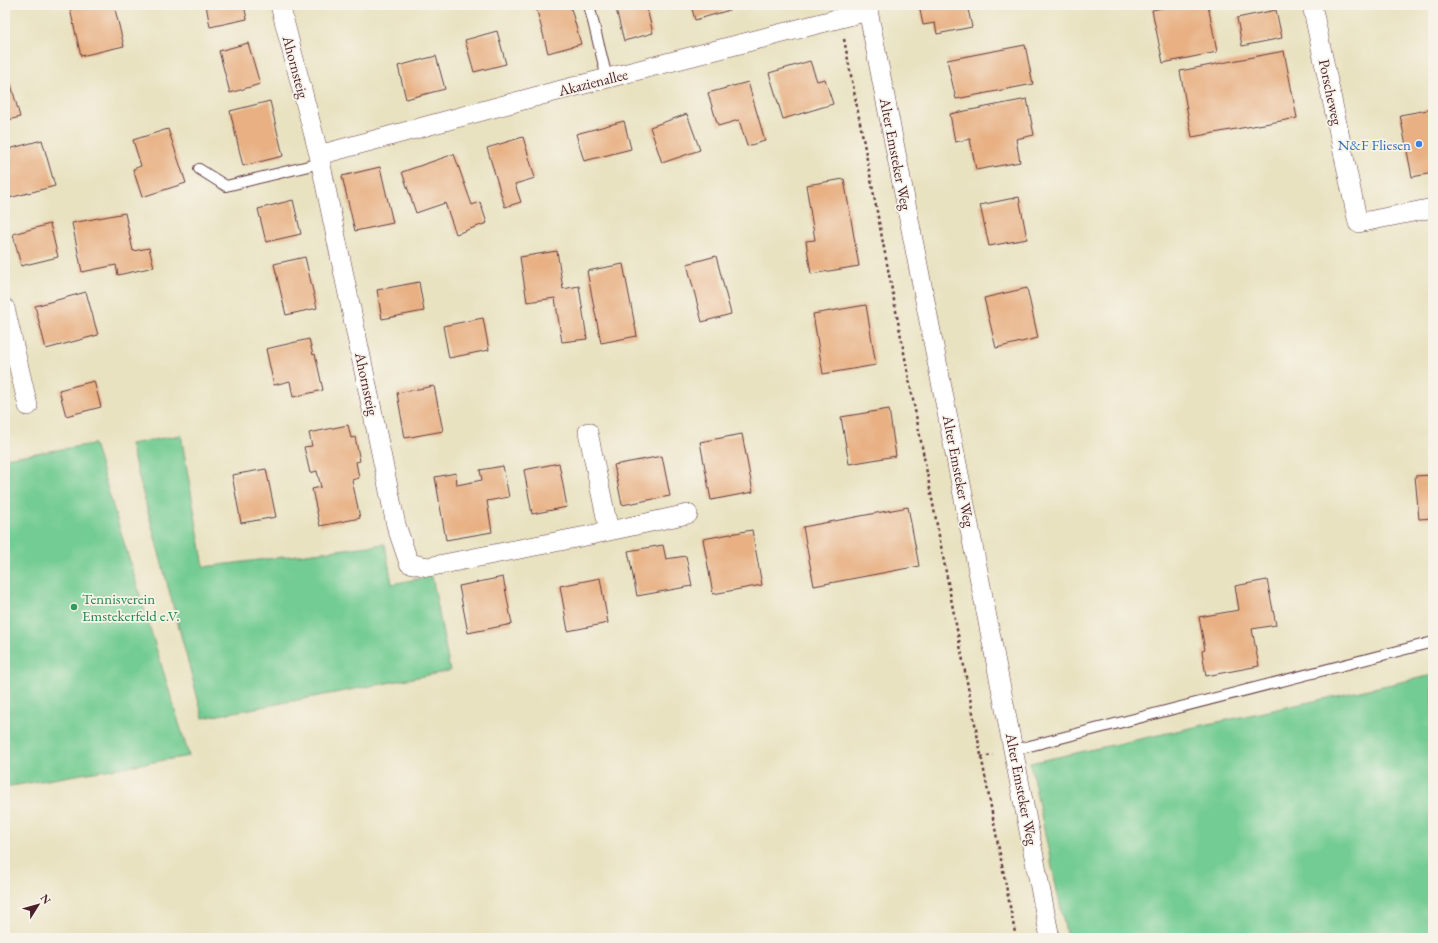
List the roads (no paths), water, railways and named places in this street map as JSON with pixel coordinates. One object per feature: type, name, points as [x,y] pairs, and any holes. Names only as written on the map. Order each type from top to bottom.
[{"type":"street","name":"Ahornsteig","points":[[280,5],[320,159],[396,525],[409,562],[428,567],[688,514]]},
{"type":"street","name":"Porscheweg","points":[[1312,5],[1358,223],[1433,208]]},
{"type":"street","name":"Akazienallee","points":[[320,159],[607,78],[840,18],[868,8]]},
{"type":"street","name":"Alter Emsteker Weg","points":[[868,8],[1050,938]]},
{"type":"street","points":[[5,308],[28,406]]},
{"type":"street","points":[[588,432],[609,531]]},
{"type":"lane","points":[[589,5],[607,78]]},
{"type":"lane","points":[[199,169],[226,186],[320,159]]},
{"type":"lane","points":[[1014,750],[1433,642]]},
{"type":"place","name":"N&F Fliesen","points":[[1419,144]]},
{"type":"place","name":"Tennisverein Emstekerfeld e.V.","points":[[74,607]]}]
